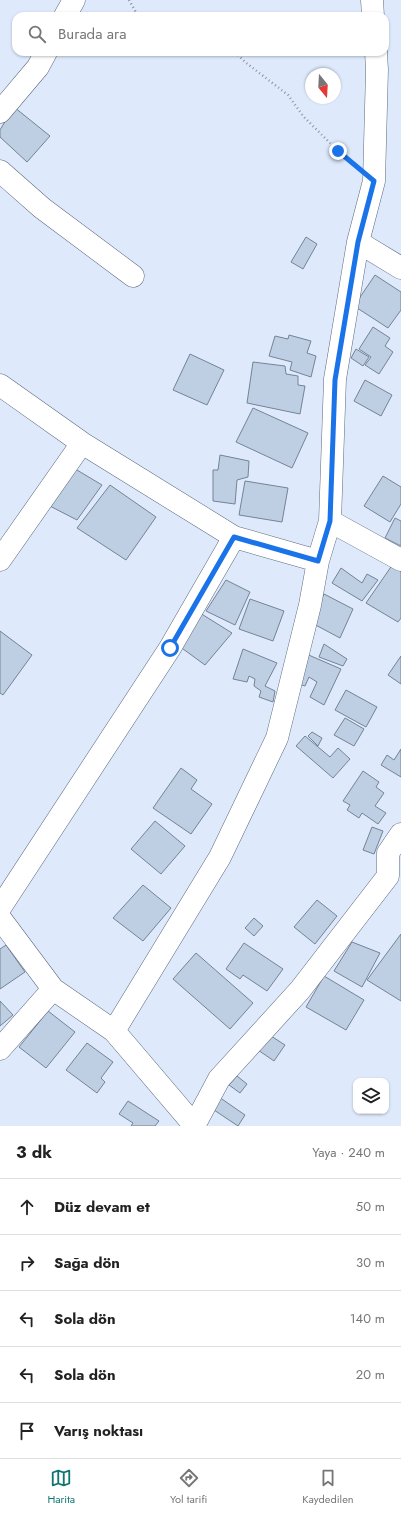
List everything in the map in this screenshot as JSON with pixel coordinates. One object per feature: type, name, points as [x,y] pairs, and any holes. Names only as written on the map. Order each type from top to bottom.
[{"type":"street","points":[[67,12],[74,0]]},
{"type":"street","points":[[372,0],[373,12]]},
{"type":"street","points":[[0,112],[38,67],[44,56]]},
{"type":"street","points":[[114,1032],[220,856],[277,738],[308,612],[318,561],[330,521],[335,380],[358,242],[374,181],[376,56]]},
{"type":"street","points":[[0,171],[42,208],[133,276]]},
{"type":"street","points":[[358,242],[401,268]]},
{"type":"street","points":[[0,384],[82,443],[234,537],[318,561]]},
{"type":"street","points":[[0,560],[82,443]]},
{"type":"street","points":[[330,521],[401,560]]},
{"type":"street","points":[[0,908],[170,648],[234,537]]},
{"type":"street","points":[[0,918],[53,989],[114,1032],[194,1126],[218,1079],[300,990],[395,881],[388,853],[401,834]]},
{"type":"street","points":[[0,1049],[53,989]]},
{"type":"path","points":[[129,0],[136,12]]},
{"type":"path","points":[[239,56],[288,95],[303,116],[333,146],[374,181]]},
{"type":"building","points":[[14,107],[50,136],[27,162],[0,137],[0,130]]},
{"type":"building","points":[[306,237],[317,244],[303,269],[291,262]]},
{"type":"building","points":[[375,275],[401,292],[401,310],[388,328],[354,306]]},
{"type":"building","points":[[373,327],[390,338],[385,346],[393,352],[379,374],[365,365],[371,357],[359,349]]},
{"type":"building","points":[[289,335],[311,341],[307,353],[316,356],[311,377],[290,370],[292,362],[269,356],[275,336],[288,339]]},
{"type":"building","points":[[356,349],[369,357],[363,366],[351,358]]},
{"type":"building","points":[[190,354],[224,370],[207,405],[173,390]]},
{"type":"building","points":[[253,362],[285,366],[286,374],[298,376],[298,385],[305,386],[300,414],[247,403]]},
{"type":"building","points":[[365,380],[392,395],[381,416],[354,401]]},
{"type":"building","points":[[253,408],[308,433],[292,468],[236,442]]},
{"type":"building","points":[[220,455],[249,461],[248,477],[237,480],[235,504],[213,501],[213,470],[218,470]]},
{"type":"building","points":[[72,467],[102,485],[77,520],[46,504]]},
{"type":"building","points":[[383,476],[401,487],[401,504],[390,522],[364,506]]},
{"type":"building","points":[[245,481],[288,488],[282,522],[239,515]]},
{"type":"building","points":[[110,485],[156,517],[126,560],[77,528]]},
{"type":"building","points":[[395,518],[401,521],[401,546],[385,538]]},
{"type":"building","points":[[393,564],[401,570],[401,618],[398,622],[366,603]]},
{"type":"building","points":[[341,568],[362,583],[367,574],[378,580],[362,601],[332,583]]},
{"type":"building","points":[[226,580],[250,592],[235,625],[206,611]]},
{"type":"building","points":[[324,594],[353,609],[340,638],[310,622]]},
{"type":"building","points":[[250,599],[284,611],[273,641],[239,629]]},
{"type":"building","points":[[200,613],[232,633],[205,665],[179,646]]},
{"type":"building","points":[[0,631],[32,655],[3,695],[0,693]]},
{"type":"building","points":[[324,644],[347,659],[343,666],[319,657]]},
{"type":"building","points":[[243,649],[277,663],[265,686],[275,691],[273,702],[259,697],[261,691],[254,686],[255,679],[249,676],[247,682],[233,679]]},
{"type":"building","points":[[304,653],[341,669],[324,705],[310,697],[317,682],[309,677],[305,686],[296,683]]},
{"type":"building","points":[[401,656],[401,684],[388,675]]},
{"type":"building","points":[[346,690],[377,707],[366,727],[335,710]]},
{"type":"building","points":[[345,718],[364,729],[354,746],[334,735]]},
{"type":"building","points":[[312,732],[322,738],[318,746],[308,736]]},
{"type":"building","points":[[305,736],[330,757],[338,748],[350,759],[333,778],[296,746]]},
{"type":"building","points":[[401,749],[401,777],[381,765],[387,755],[394,760]]},
{"type":"building","points":[[181,768],[197,780],[191,789],[212,804],[191,834],[153,808]]},
{"type":"building","points":[[363,771],[379,782],[376,787],[384,793],[375,806],[386,813],[378,824],[362,813],[359,818],[347,810],[350,805],[343,801]]},
{"type":"building","points":[[155,821],[185,846],[161,874],[131,849]]},
{"type":"building","points":[[372,827],[383,831],[374,854],[363,850]]},
{"type":"building","points":[[143,885],[171,908],[143,941],[113,918]]},
{"type":"building","points":[[317,900],[337,916],[315,944],[294,927]]},
{"type":"building","points":[[254,918],[263,926],[254,936],[245,928]]},
{"type":"building","points":[[401,934],[401,1001],[367,980]]},
{"type":"building","points":[[352,942],[380,953],[362,987],[334,971]]},
{"type":"building","points":[[244,943],[283,969],[267,991],[243,975],[240,979],[226,969]]},
{"type":"building","points":[[6,945],[25,972],[0,989],[0,949]]},
{"type":"building","points":[[196,953],[253,1003],[230,1029],[173,979]]},
{"type":"building","points":[[324,976],[364,1000],[346,1030],[306,1007]]},
{"type":"building","points":[[0,1001],[13,1015],[0,1026]]},
{"type":"building","points":[[48,1011],[75,1032],[46,1068],[19,1047]]},
{"type":"building","points":[[268,1034],[285,1045],[274,1061],[258,1050]]},
{"type":"building","points":[[87,1043],[113,1062],[101,1078],[105,1082],[97,1093],[66,1070]]},
{"type":"building","points":[[237,1076],[247,1084],[240,1093],[229,1085]]},
{"type":"building","points":[[219,1097],[245,1115],[238,1126],[211,1108]]},
{"type":"building","points":[[128,1101],[159,1121],[155,1126],[131,1126],[133,1123],[119,1114]]},
{"type":"route","points":[[170,648],[234,537],[318,561],[330,521],[335,380],[358,242],[374,181],[338,151]]}]
